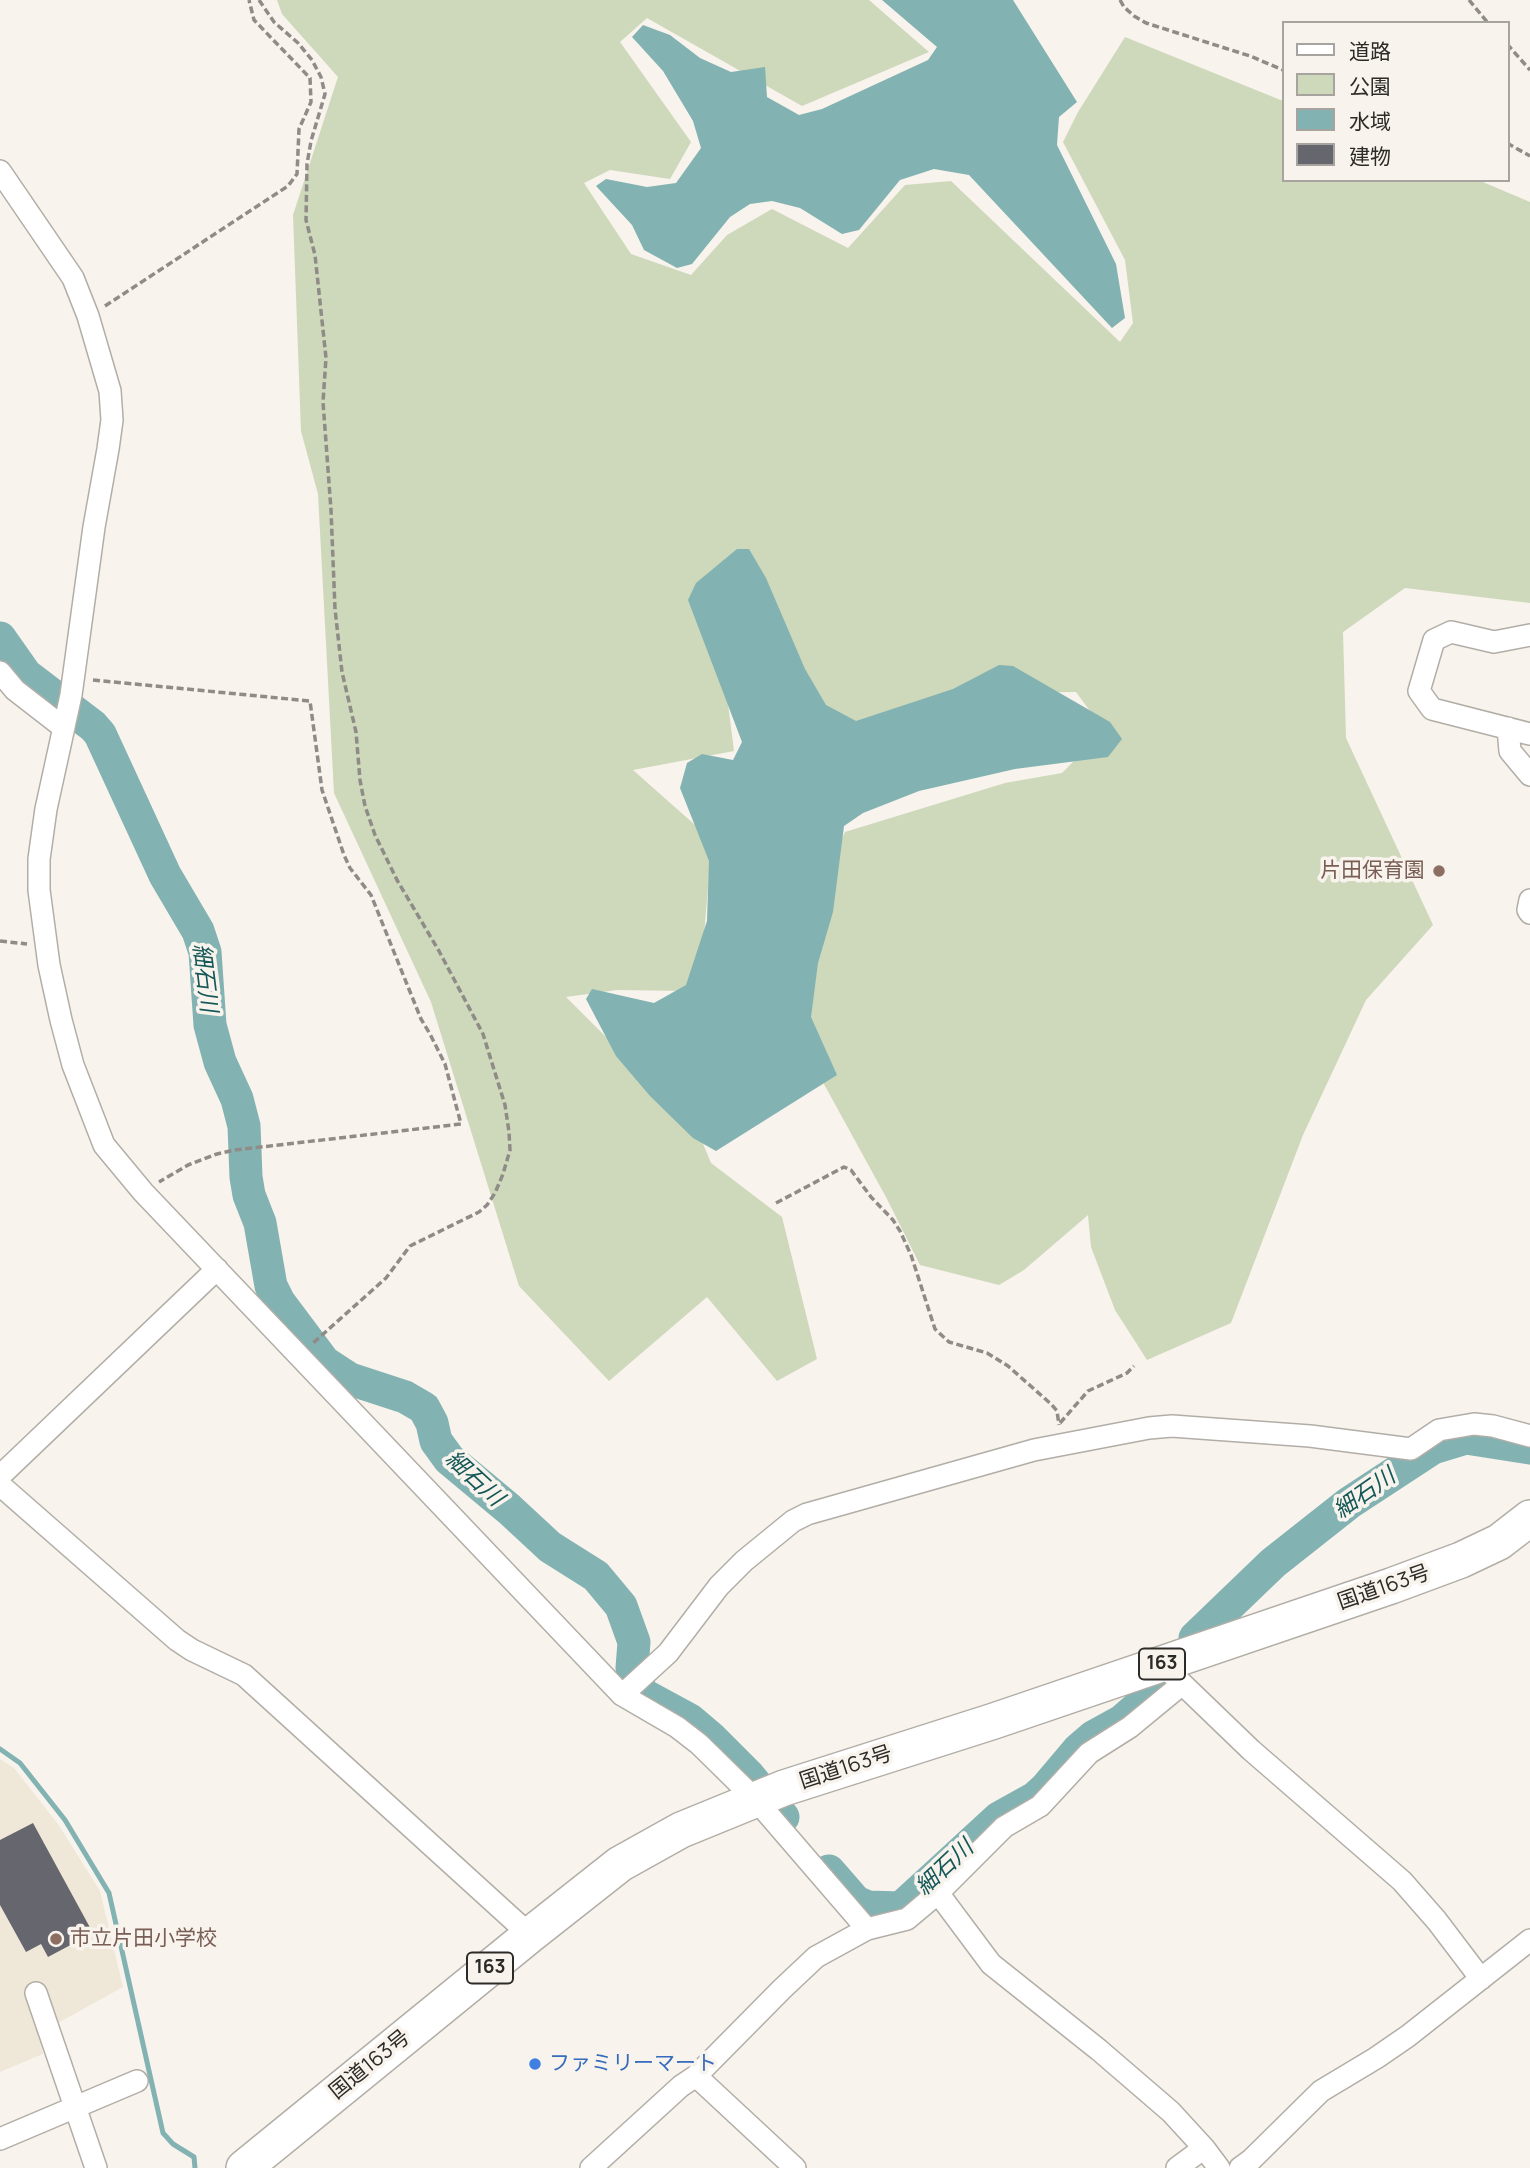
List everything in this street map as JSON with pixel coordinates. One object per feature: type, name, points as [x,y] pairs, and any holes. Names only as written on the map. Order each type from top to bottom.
[{"type":"highway","name":"国道163号","points":[[244,2168],[620,1864],[681,1830],[770,1793],[994,1721],[1172,1674],[1461,1560],[1499,1542],[1530,1518]]},
{"type":"street","points":[[0,172],[73,278],[89,316],[110,391],[112,420],[72,686],[46,809],[39,859],[39,890],[61,1020],[74,1065],[104,1145],[143,1192],[624,1693],[770,1793],[867,1929]]},
{"type":"street","points":[[1530,635],[1494,642],[1451,632],[1434,640],[1419,691],[1432,709],[1530,734]]},
{"type":"street","points":[[0,672],[15,690],[65,723]]},
{"type":"street","points":[[1508,729],[1510,751],[1530,775]]},
{"type":"street","points":[[1530,900],[1530,913]]},
{"type":"street","points":[[0,1476],[217,1269]]},
{"type":"street","points":[[624,1693],[668,1653],[719,1586],[744,1561],[793,1521],[807,1514],[1034,1450],[1058,1435],[1172,1426],[1310,1436],[1411,1450],[1440,1430],[1474,1424],[1530,1436]]},
{"type":"street","points":[[0,1485],[177,1640],[244,1675],[530,1935]]},
{"type":"street","points":[[591,2168],[681,2086],[696,2076],[816,1957],[867,1929],[907,1919],[938,1893],[1004,1827],[1040,1806],[1089,1753],[1130,1727],[1172,1674],[1251,1750],[1402,1881],[1437,1921],[1481,1979]]},
{"type":"street","points":[[938,1893],[991,1964],[1099,2050],[1171,2112],[1219,2168]]},
{"type":"street","points":[[1240,2168],[1321,2091],[1408,2036],[1530,1940]]},
{"type":"street","points":[[36,1993],[96,2168]]},
{"type":"street","points":[[696,2076],[795,2168]]},
{"type":"street","points":[[0,2139],[136,2081]]},
{"type":"street","points":[[1177,2168],[1204,2148]]},
{"type":"path","points":[[89,316],[288,186],[297,174],[299,130],[311,102],[310,78],[254,20],[249,0]]},
{"type":"path","points":[[259,0],[274,22],[298,43],[312,60],[321,76],[325,94],[307,164],[306,220],[315,255],[326,358],[323,402],[335,609],[342,672],[356,732],[365,806],[374,835],[391,869],[483,1034],[505,1105],[510,1141],[503,1174],[487,1205],[479,1212],[410,1246],[386,1278],[300,1356]]},
{"type":"path","points":[[1120,0],[1134,16],[1146,23],[1282,70]]},
{"type":"path","points":[[1469,0],[1486,21]]},
{"type":"path","points":[[1509,46],[1530,70]]},
{"type":"path","points":[[1509,144],[1530,156]]},
{"type":"path","points":[[72,686],[310,701],[322,790],[344,855],[350,868],[371,895],[421,1019],[445,1064],[461,1125],[235,1150],[188,1165],[143,1192]]},
{"type":"path","points":[[0,941],[47,946]]},
{"type":"path","points":[[776,1203],[844,1167],[851,1170],[871,1197],[894,1220],[900,1231],[915,1266],[935,1329],[949,1342],[987,1353],[1008,1366],[1057,1412],[1058,1435]]},
{"type":"path","points":[[1058,1435],[1088,1391],[1126,1373],[1134,1366]]},
{"type":"shaded area","name":"市立片田小学校","points":[[0,1759],[14,1768],[58,1824],[100,1891],[123,1987],[38,2034],[43,2054],[0,2072]]},
{"type":"green space","points":[[277,0],[869,0],[929,52],[802,106],[647,18],[620,42],[691,142],[670,179],[610,170],[584,183],[631,254],[691,275],[727,235],[772,209],[848,248],[905,185],[951,181],[1120,342],[1133,323],[1125,260],[1063,142],[1078,112],[1125,37],[1282,101],[1282,182],[1483,182],[1530,202],[1530,603],[1405,588],[1343,632],[1346,738],[1433,925],[1366,1000],[1303,1135],[1231,1323],[1147,1360],[1115,1310],[1091,1247],[1088,1215],[1024,1270],[999,1285],[920,1265],[796,1033],[806,914],[845,832],[1005,783],[1062,773],[1084,751],[1096,719],[1076,692],[979,693],[838,743],[711,570],[734,751],[633,770],[712,840],[704,935],[688,991],[617,990],[566,997],[613,1044],[689,1110],[711,1163],[782,1217],[817,1359],[777,1381],[707,1297],[609,1381],[519,1286],[431,1002],[334,793],[318,494],[301,431],[293,215],[338,77],[282,14]]},
{"type":"water","points":[[882,0],[1013,0],[1077,102],[1059,117],[1057,145],[1116,264],[1125,318],[1112,328],[969,175],[934,169],[900,180],[859,230],[842,234],[800,208],[772,201],[750,204],[730,217],[692,264],[677,268],[644,250],[632,225],[596,186],[606,179],[647,187],[676,183],[701,148],[693,121],[663,71],[632,37],[643,25],[670,35],[700,58],[731,72],[765,67],[767,97],[799,115],[822,109],[928,60],[937,47]]},
{"type":"water","points":[[737,549],[749,549],[766,578],[805,669],[826,705],[856,721],[953,689],[999,665],[1013,666],[1110,722],[1122,739],[1108,757],[1015,769],[919,791],[863,813],[844,826],[833,912],[818,963],[811,1017],[837,1075],[716,1151],[693,1138],[650,1096],[616,1056],[586,999],[592,989],[654,1003],[686,985],[707,921],[709,861],[680,788],[687,763],[702,754],[733,760],[742,742],[688,600],[696,583]]},
{"type":"building","points":[[33,1823],[93,1933],[48,1957],[41,1944],[26,1952],[0,1905],[0,1840]]},
{"type":"waterway","name":"細石川","points":[[0,638],[26,675],[100,734],[165,875],[198,931],[205,952],[210,1025],[220,1062],[237,1099],[244,1126],[249,1195],[260,1223],[271,1286],[279,1302],[324,1362],[350,1379],[405,1397],[424,1408],[432,1423],[436,1441],[449,1459],[550,1547],[596,1576],[621,1606],[634,1642],[632,1668],[642,1694],[690,1720],[710,1737],[749,1776],[783,1817]]},
{"type":"waterway","name":"細石川","points":[[1195,1638],[1273,1563],[1349,1503],[1433,1448],[1466,1438],[1530,1448]]},
{"type":"waterway","name":"細石川","points":[[829,1871],[856,1902],[868,1907],[901,1908],[999,1818],[1035,1798],[1093,1737],[1122,1721],[1160,1688]]},
{"type":"waterway","points":[[0,1749],[20,1763],[65,1820],[109,1893],[163,2133],[173,2144],[194,2157],[195,2168]]},
{"type":"place","name":"片田保育園","points":[[1439,871]]},
{"type":"place","name":"市立片田小学校","points":[[56,1939]]},
{"type":"place","name":"ファミリーマート","points":[[535,2064]]}]
